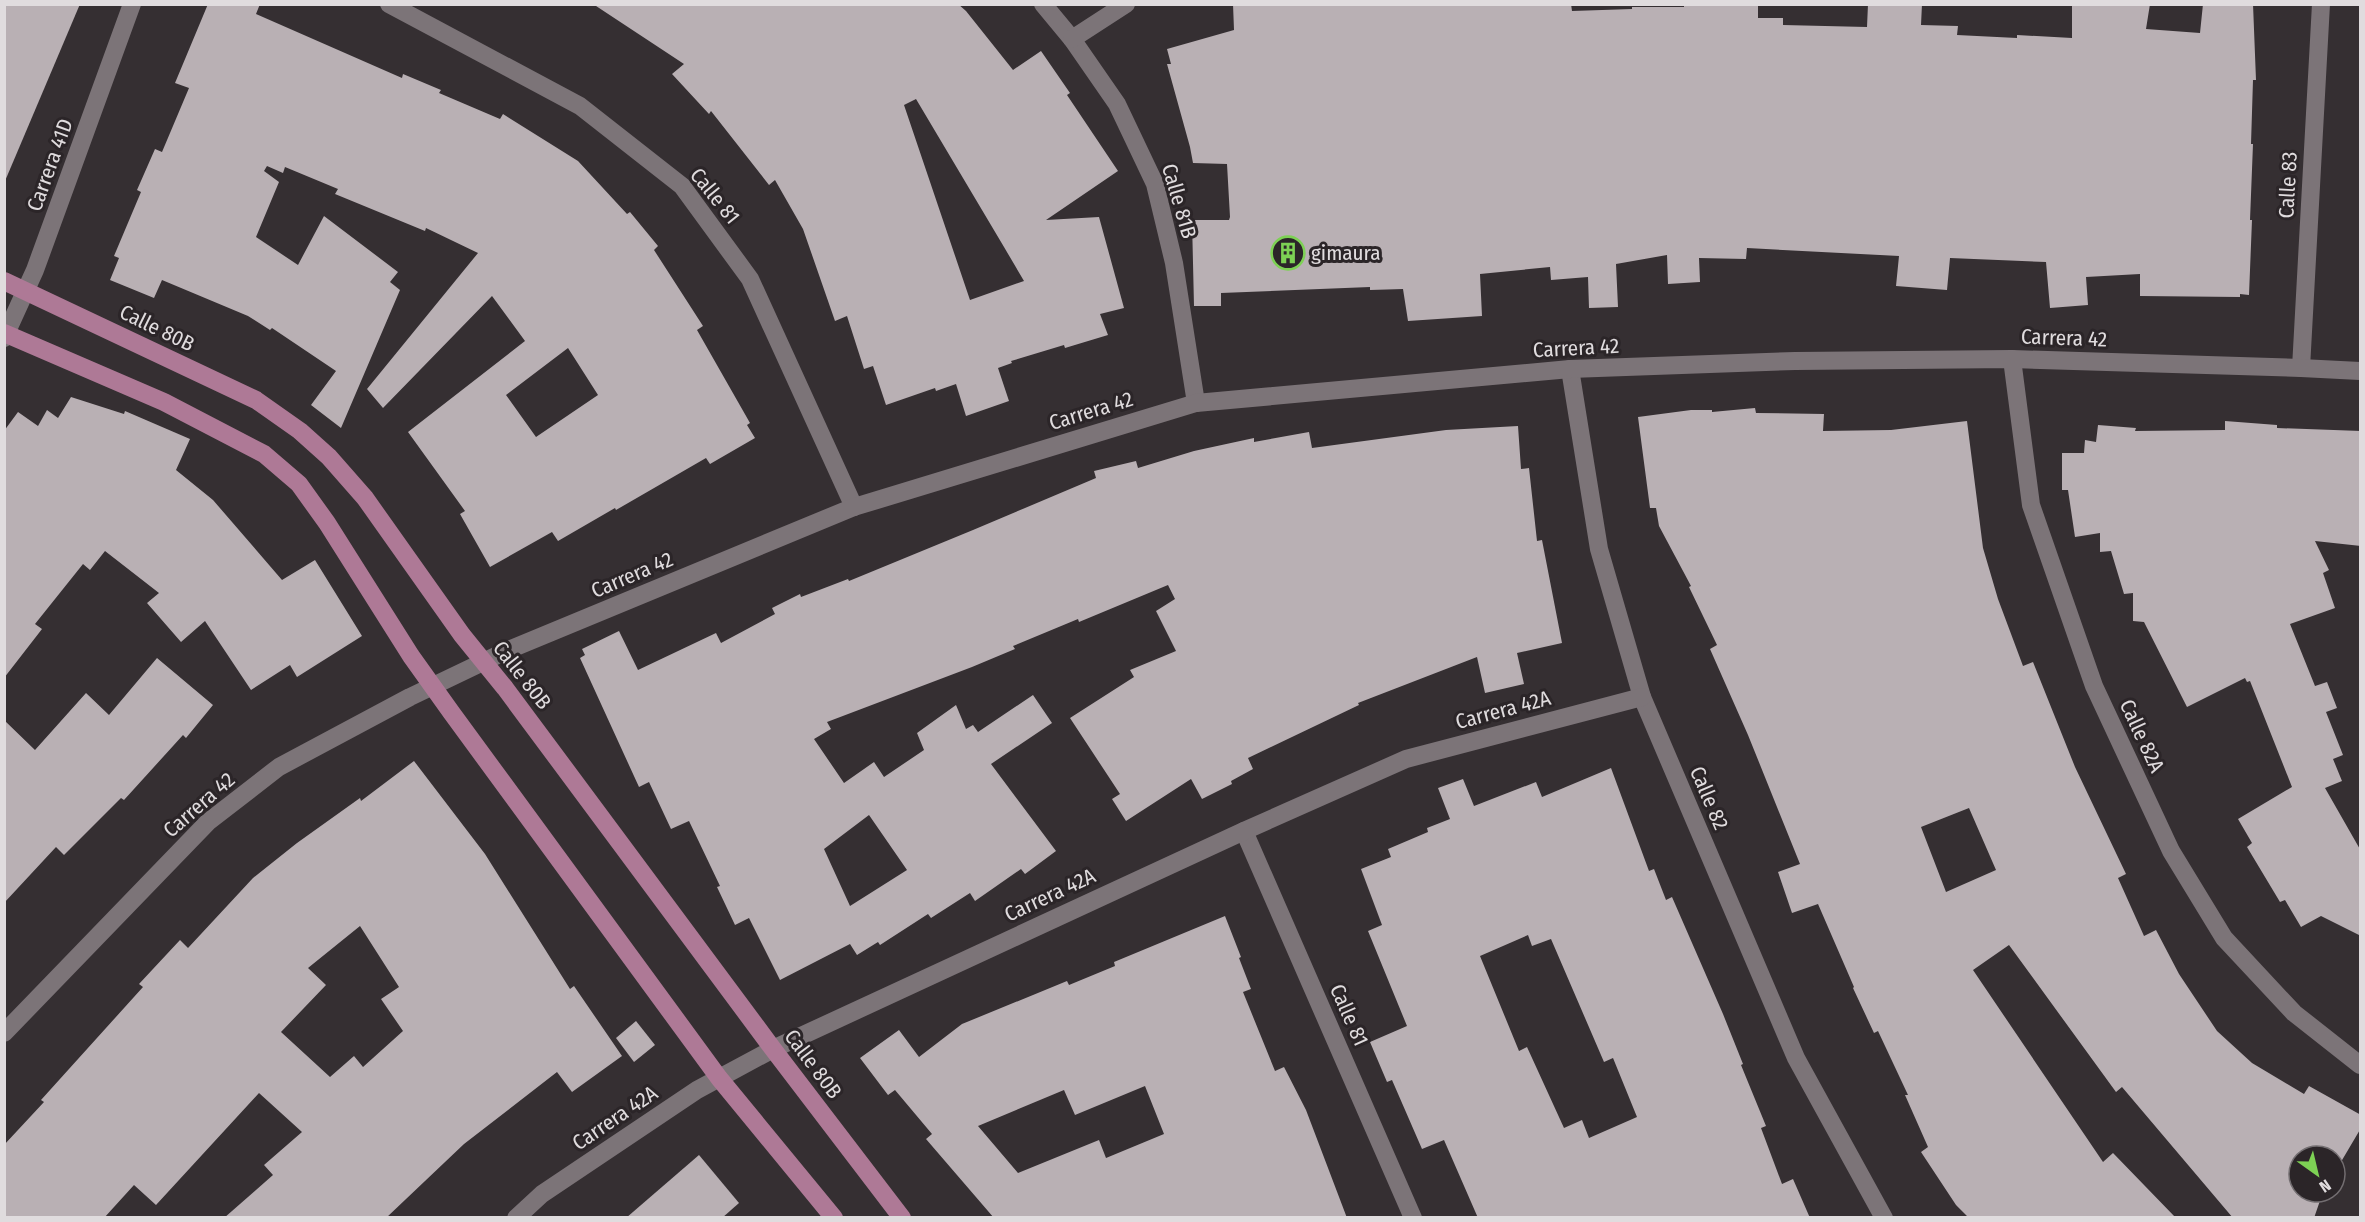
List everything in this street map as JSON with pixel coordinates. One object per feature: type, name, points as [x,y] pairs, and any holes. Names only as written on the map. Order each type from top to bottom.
[{"type":"main road","name":"Calle 80B","points":[[4,281],[256,400],[300,431],[329,457],[365,498],[483,662],[902,1218]]},
{"type":"main road","points":[[5,335],[164,402],[264,454],[299,484],[433,687],[719,1078],[834,1218]]},
{"type":"street","name":"Carrera 41D","points":[[5,335],[27,290],[132,4]]},
{"type":"street","name":"Calle 81","points":[[389,4],[580,106],[682,186],[750,279],[854,507]]},
{"type":"street","name":"Calle 81B","points":[[1043,4],[1072,39],[1117,104],[1155,184],[1174,263],[1196,403]]},
{"type":"street","points":[[1072,39],[1126,4]]},
{"type":"street","name":"Calle 83","points":[[2301,368],[2320,4]]},
{"type":"street","name":"Carrera 42","points":[[4,1033],[208,822],[279,767],[483,662],[854,507],[1196,403],[1570,369],[1795,361],[2012,359],[2361,372]]},
{"type":"street","name":"Calle 82A","points":[[2012,359],[2031,505],[2094,686],[2171,851],[2224,938],[2294,1013],[2361,1065]]},
{"type":"street","name":"Calle 82","points":[[1570,369],[1599,549],[1642,697],[1796,1058],[1884,1218]]},
{"type":"street","name":"Carrera 42A","points":[[516,1218],[542,1194],[697,1090],[773,1049],[1244,831],[1406,759],[1642,697]]},
{"type":"street","name":"Calle 81","points":[[1244,831],[1413,1218]]},
{"type":"building","points":[[4,4],[80,4],[5,181],[4,181]]},
{"type":"building","points":[[208,4],[260,4],[256,14],[402,78],[403,74],[441,90],[439,93],[500,119],[503,114],[578,161],[627,214],[630,212],[658,246],[654,250],[703,326],[697,330],[750,423],[747,425],[755,438],[710,464],[706,458],[558,541],[552,532],[490,567],[460,514],[465,511],[408,432],[525,341],[492,296],[383,408],[367,389],[478,253],[426,228],[425,231],[335,194],[338,189],[285,167],[283,173],[267,166],[264,171],[279,182],[256,237],[298,265],[324,216],[398,272],[390,282],[400,290],[341,428],[311,405],[336,371],[272,328],[270,330],[248,316],[162,280],[154,298],[110,280],[119,258],[114,256],[141,192],[137,190],[155,149],[162,152],[189,88],[175,83]],"holes":[[[568,348],[598,395],[536,437],[506,395]]]},
{"type":"building","points":[[593,4],[958,4],[1013,70],[1041,51],[1070,93],[1067,95],[1118,171],[1046,220],[1099,217],[1124,308],[1100,314],[1108,335],[1065,348],[1064,345],[1011,361],[1012,363],[998,368],[1009,401],[966,416],[956,384],[936,391],[935,388],[886,405],[873,366],[864,369],[847,316],[835,321],[803,229],[775,180],[769,185],[711,111],[709,114],[672,74],[684,64]],"holes":[[[916,99],[1024,281],[970,300],[904,105]]]},
{"type":"building","points":[[1233,4],[1571,4],[1572,11],[1632,9],[1632,7],[1684,7],[1684,4],[1758,4],[1758,18],[1783,18],[1783,25],[1867,27],[1868,4],[1922,4],[1921,25],[1958,26],[1957,35],[2072,38],[2072,4],[2150,4],[2146,29],[2200,33],[2203,4],[2253,4],[2256,80],[2253,80],[2249,295],[2240,294],[2240,297],[2140,296],[2140,274],[2086,277],[2088,305],[2050,308],[2046,262],[1950,258],[1947,290],[1896,286],[1899,256],[1747,248],[1746,259],[1699,258],[1700,282],[1668,284],[1667,255],[1616,264],[1618,307],[1589,308],[1588,277],[1551,280],[1550,267],[1480,274],[1482,316],[1408,321],[1403,289],[1370,290],[1370,287],[1221,293],[1221,306],[1194,306],[1192,220],[1229,220],[1227,164],[1193,163],[1167,64],[1171,64],[1167,49],[1234,30]]},
{"type":"building","points":[[71,397],[124,414],[125,411],[190,439],[176,470],[213,500],[282,580],[315,560],[362,636],[297,677],[290,665],[251,690],[205,621],[181,642],[147,603],[159,593],[105,551],[90,570],[83,564],[35,624],[42,629],[4,678],[4,431],[18,412],[38,426],[47,410],[58,418]]},
{"type":"building","points":[[1755,408],[1756,413],[1824,414],[1823,431],[1891,430],[1967,421],[1983,548],[1998,599],[2023,666],[2033,662],[2075,767],[2126,874],[2118,878],[2144,936],[2156,930],[2179,974],[2217,1031],[2252,1063],[2304,1094],[2309,1086],[2361,1115],[2361,1128],[2347,1152],[2347,1144],[2287,1144],[2287,1204],[2319,1204],[2314,1218],[2233,1218],[2122,1087],[2116,1092],[2009,945],[1973,970],[2103,1162],[2113,1153],[2176,1218],[1969,1218],[1956,1205],[1921,1152],[1928,1147],[1905,1095],[1908,1095],[1878,1031],[1874,1033],[1818,904],[1792,913],[1778,872],[1800,864],[1748,735],[1710,649],[1717,645],[1689,587],[1691,586],[1659,526],[1656,508],[1650,508],[1638,417],[1691,410],[1712,410],[1712,412]],"holes":[[[1969,808],[1996,870],[1946,892],[1921,827]]]},
{"type":"building","points":[[2225,421],[2277,425],[2277,428],[2361,431],[2361,546],[2315,541],[2329,570],[2323,573],[2335,608],[2290,624],[2315,686],[2327,682],[2337,708],[2326,712],[2343,755],[2333,759],[2342,781],[2325,788],[2361,851],[2361,936],[2321,916],[2301,927],[2285,900],[2280,902],[2247,847],[2252,843],[2238,819],[2292,787],[2250,681],[2247,682],[2245,678],[2187,707],[2144,622],[2133,621],[2133,593],[2124,594],[2111,551],[2100,552],[2100,533],[2075,537],[2068,490],[2062,490],[2062,453],[2084,453],[2085,440],[2096,442],[2098,425],[2136,428],[2135,431],[2225,430]]},
{"type":"building","points":[[1518,426],[1521,469],[1529,468],[1537,541],[1542,540],[1562,643],[1517,653],[1524,684],[1485,693],[1477,657],[1358,703],[1359,705],[1248,758],[1253,769],[1231,781],[1232,784],[1202,799],[1191,779],[1126,821],[1112,799],[1120,794],[1070,718],[1134,677],[1130,670],[1176,651],[1156,611],[1175,599],[1168,585],[1079,622],[1078,619],[1013,646],[1015,649],[972,667],[827,722],[831,729],[814,739],[844,783],[874,762],[884,777],[924,750],[917,733],[956,705],[966,729],[973,725],[978,732],[1033,695],[1052,723],[991,764],[1056,851],[1025,874],[1021,869],[975,901],[970,893],[931,918],[928,914],[880,945],[878,942],[857,955],[850,944],[780,980],[749,918],[735,925],[717,887],[720,886],[689,821],[671,829],[649,782],[639,787],[580,658],[585,655],[582,649],[619,631],[638,670],[716,633],[721,643],[775,614],[772,608],[800,594],[801,597],[848,579],[849,581],[973,530],[1096,478],[1094,471],[1136,461],[1138,468],[1194,451],[1254,438],[1254,442],[1309,432],[1312,448],[1446,430]],"holes":[[[869,815],[907,870],[850,906],[824,849]]]},
{"type":"building","points":[[157,658],[213,705],[186,738],[183,735],[124,800],[121,798],[64,855],[56,847],[4,903],[4,720],[35,750],[86,693],[109,715]]},
{"type":"building","points":[[414,761],[485,854],[570,989],[574,986],[622,1056],[572,1092],[557,1072],[464,1144],[386,1218],[224,1218],[273,1175],[264,1165],[302,1132],[259,1093],[156,1205],[134,1185],[104,1218],[4,1218],[4,1145],[44,1102],[41,1100],[143,987],[139,984],[180,940],[188,948],[253,878],[360,798],[361,801]],"holes":[[[360,926],[399,987],[381,999],[403,1031],[363,1067],[354,1056],[330,1077],[281,1032],[326,985],[308,968]]]},
{"type":"building","points":[[1611,768],[1649,871],[1654,869],[1666,900],[1672,897],[1723,1014],[1766,1126],[1761,1128],[1782,1184],[1793,1179],[1810,1218],[1478,1218],[1444,1140],[1422,1149],[1392,1080],[1387,1082],[1370,1042],[1407,1026],[1368,931],[1382,925],[1361,869],[1391,857],[1388,849],[1428,832],[1427,828],[1450,819],[1438,788],[1463,779],[1474,806],[1536,782],[1542,797]],"holes":[[[1528,935],[1532,946],[1551,939],[1604,1062],[1613,1058],[1637,1117],[1589,1138],[1582,1120],[1564,1128],[1527,1047],[1519,1051],[1480,956]]]},
{"type":"building","points":[[1225,916],[1251,989],[1243,992],[1275,1071],[1284,1067],[1306,1110],[1347,1218],[994,1218],[926,1139],[932,1134],[895,1090],[888,1095],[860,1058],[899,1030],[919,1057],[962,1024],[1067,981],[1069,985],[1115,966],[1114,962]],"holes":[[[1145,1086],[1164,1134],[1106,1158],[1099,1140],[1018,1173],[978,1126],[1064,1090],[1075,1115]]]},
{"type":"building","points":[[636,1021],[655,1045],[634,1062],[616,1038]]},
{"type":"building","points":[[699,1155],[739,1203],[722,1218],[626,1218]]},
{"type":"place","name":"gimaura","points":[[1288,253]]}]
